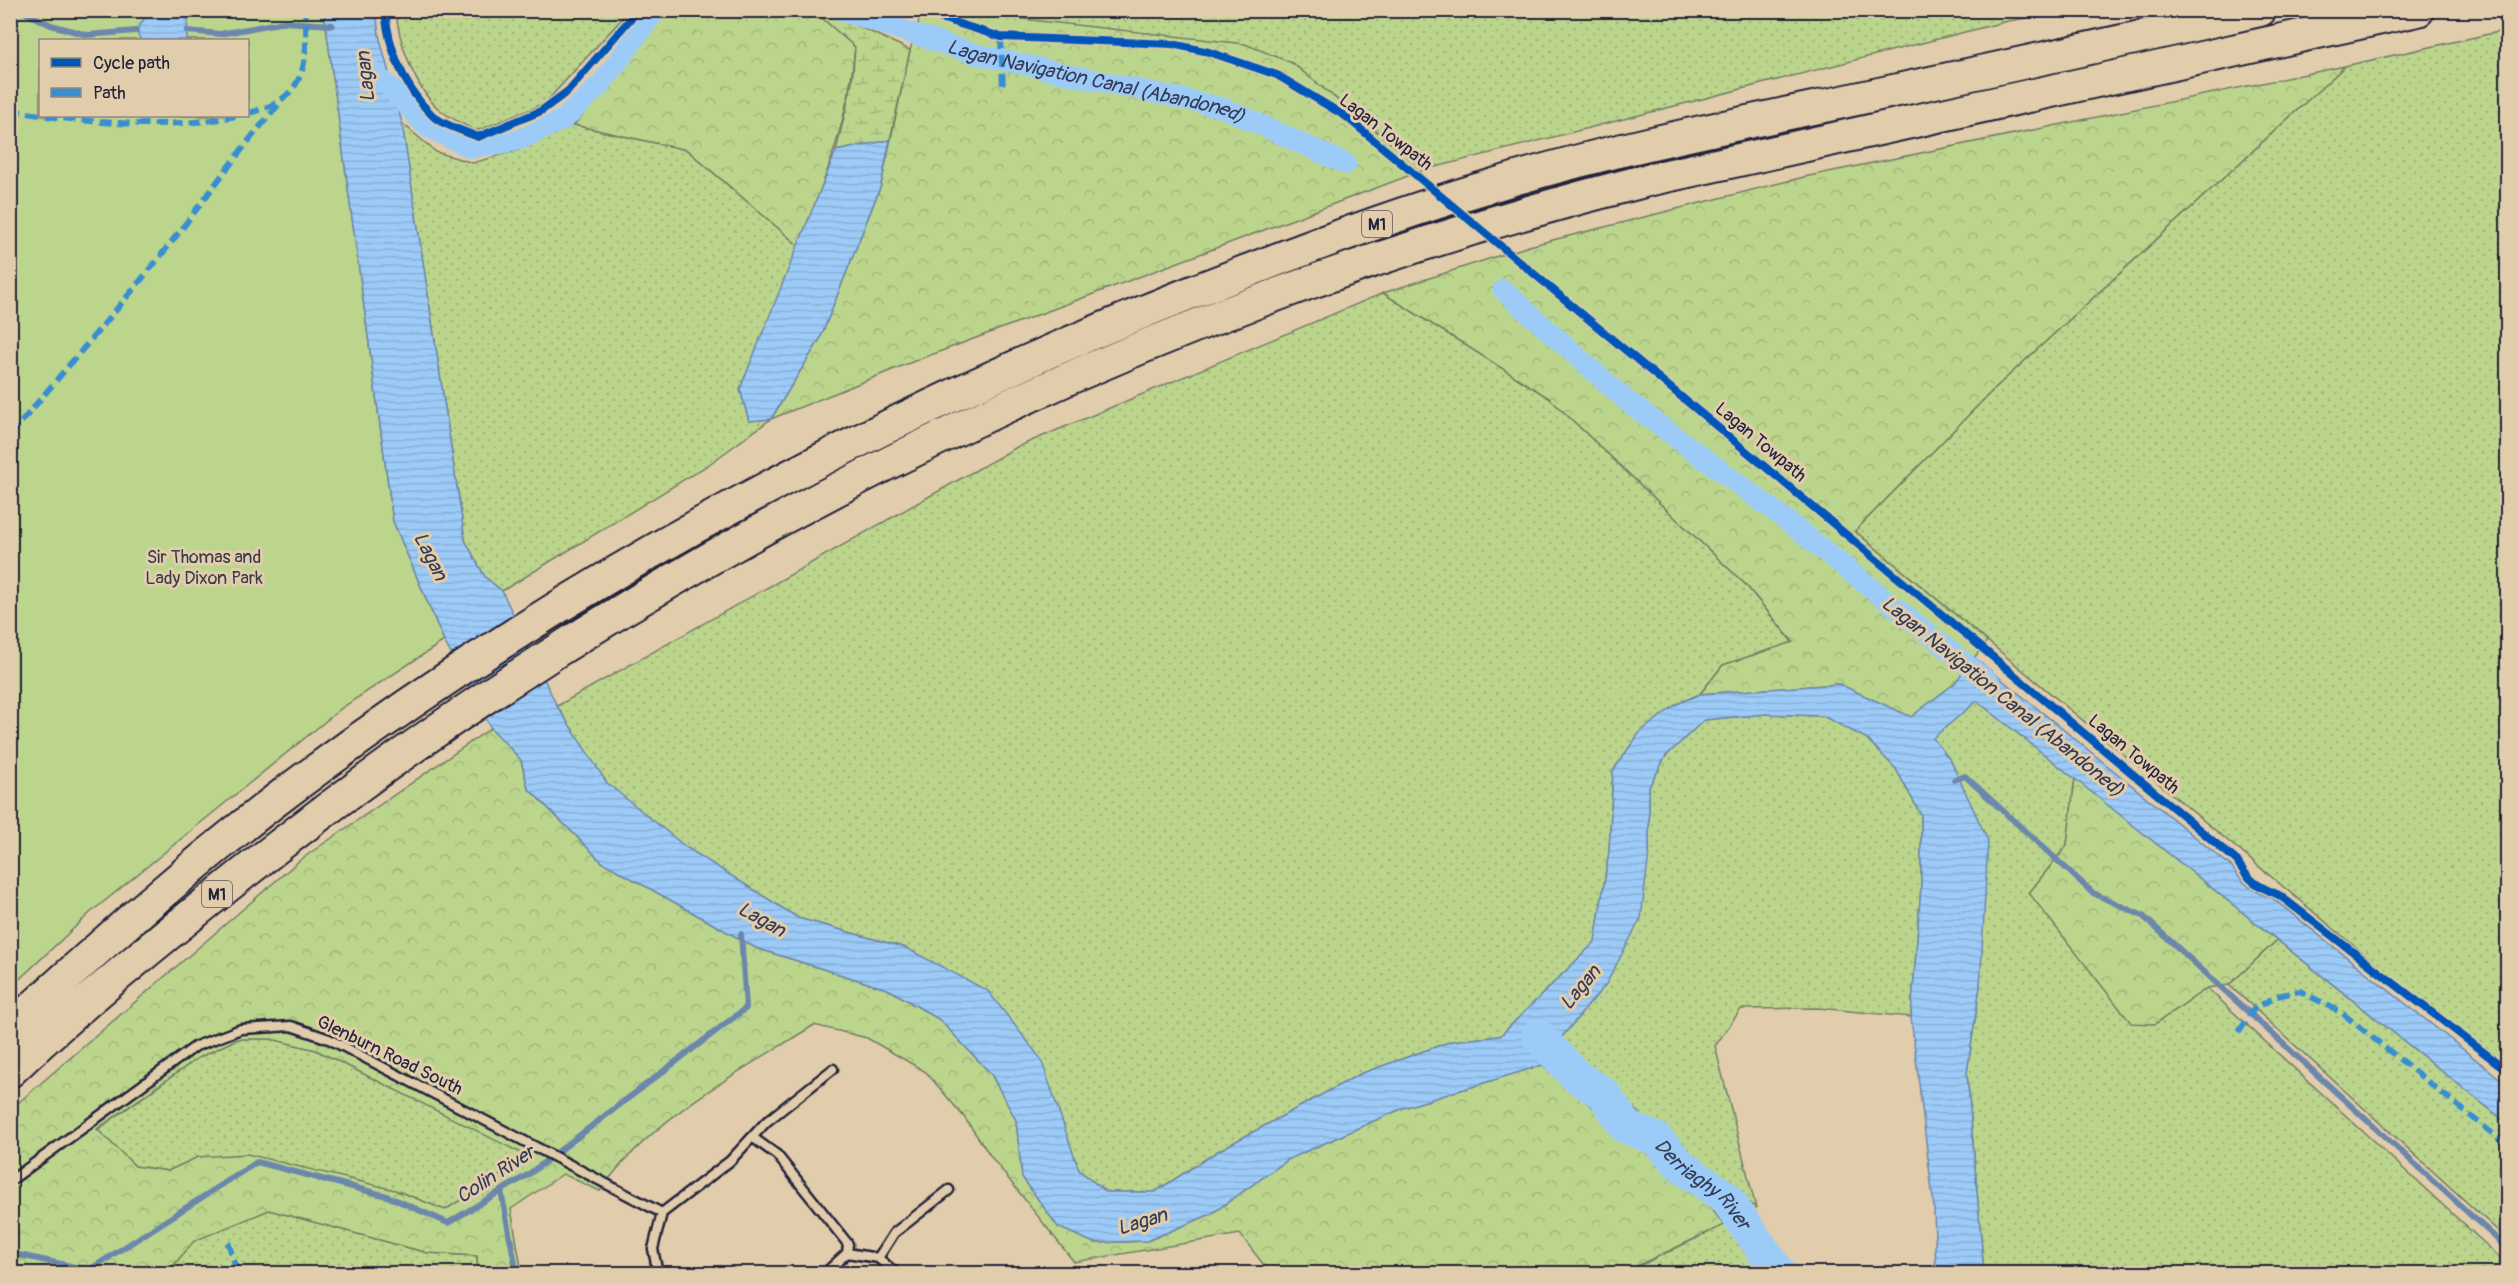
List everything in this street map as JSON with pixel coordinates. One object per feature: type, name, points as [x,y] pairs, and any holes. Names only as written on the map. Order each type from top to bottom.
[{"type":"highway","name":"M1","points":[[10,1028],[139,912],[288,791],[417,700],[554,609],[798,472],[980,382],[1154,307],[1269,262],[1486,187],[1664,140],[2260,10]]},
{"type":"highway","name":"M1","points":[[10,1071],[123,971],[241,875],[322,811],[436,731],[573,641],[767,528],[859,479],[988,416],[1205,324],[1434,240],[1535,208],[1648,180],[2418,10]]},
{"type":"lane","name":"Glenburn Road South","points":[[10,1181],[196,1046],[241,1029],[291,1026],[329,1040],[662,1213]]},
{"type":"lane","points":[[647,1274],[658,1270],[653,1249],[662,1213],[730,1161],[766,1122],[833,1069]]},
{"type":"lane","points":[[752,1137],[777,1155],[848,1244],[847,1253],[824,1274]]},
{"type":"lane","points":[[878,1258],[894,1233],[949,1190]]},
{"type":"lane","points":[[847,1253],[878,1258],[897,1274]]},
{"type":"green space","points":[[396,10],[629,11],[544,104],[476,131],[443,112],[422,89],[404,49]]},
{"type":"green space","name":"Sir Thomas and Lady Dixon Park","points":[[11,11],[324,11],[393,521],[444,641],[343,707],[90,913],[11,987]]},
{"type":"green space","points":[[664,11],[814,11],[855,47],[842,124],[827,173],[799,246],[687,150],[574,125],[620,71]]},
{"type":"green space","points":[[814,11],[825,11],[910,50],[890,140],[836,151],[852,83],[855,47]]},
{"type":"green space","points":[[922,11],[952,11],[1245,44],[1292,63],[1424,170],[912,362],[771,419],[820,339],[881,185],[910,50]]},
{"type":"green space","points":[[952,11],[2072,11],[2008,21],[1424,170],[1292,63],[1067,26]]},
{"type":"green space","points":[[2507,30],[2507,1067],[2405,988],[1855,531],[1994,389],[2345,66]]},
{"type":"green space","points":[[2345,66],[1994,389],[1855,531],[1987,641],[1955,683],[1911,717],[1839,684],[1700,694],[1723,665],[1793,642],[1746,585],[1549,398],[1383,293],[1529,246],[1804,177]]},
{"type":"green space","points":[[402,123],[436,152],[473,163],[519,150],[574,125],[687,150],[799,246],[740,389],[749,421],[771,419],[708,465],[502,591],[485,577],[465,540]]},
{"type":"green space","points":[[1383,293],[1549,398],[1746,585],[1793,643],[1723,665],[1700,694],[1677,704],[1640,732],[1613,771],[1609,852],[1595,942],[1500,1036],[1452,1041],[1360,1074],[1218,1151],[1155,1192],[1106,1192],[1079,1170],[1062,1126],[906,948],[798,918],[687,848],[607,784],[557,706],[1017,447]]},
{"type":"green space","points":[[1977,701],[2075,778],[2067,845],[2029,893],[2155,1024],[2207,988],[2507,1264],[2507,1273],[1984,1273],[1967,1073],[1980,986],[1932,738]]},
{"type":"green space","points":[[1766,714],[1823,716],[1866,738],[1896,769],[1921,815],[1921,887],[1911,1017],[1818,1008],[1741,1009],[1715,1046],[1756,1208],[1555,1045],[1606,984],[1649,853],[1649,787],[1666,756],[1704,720]]},
{"type":"green space","points":[[491,728],[521,760],[528,788],[602,862],[756,948],[890,990],[940,1020],[991,1074],[1016,1120],[1022,1177],[1058,1227],[1094,1243],[1147,1241],[1211,1214],[1289,1159],[1403,1108],[1542,1065],[1708,1204],[1724,1225],[1622,1273],[1270,1273],[1240,1234],[1074,1262],[992,1158],[964,1117],[926,1072],[867,1038],[814,1025],[698,1098],[645,1141],[600,1191],[563,1174],[511,1209],[522,1273],[478,1273],[477,1256],[428,1253],[269,1210],[194,1241],[167,1273],[11,1274],[11,1109],[300,860]],"holes":[[[237,1039],[271,1039],[316,1050],[529,1157],[445,1210],[395,1190],[247,1154],[198,1157],[168,1171],[135,1166],[97,1129],[198,1058]]]},
{"type":"green space","points":[[2075,778],[2277,940],[2229,985],[2207,988],[2155,1024],[2131,1023],[2029,893],[2067,845]]},
{"type":"green space","points":[[2277,940],[2507,1123],[2507,1239],[2229,985]]},
{"type":"green space","points":[[237,1039],[272,1039],[316,1050],[530,1157],[445,1210],[395,1190],[198,1157],[168,1171],[135,1166],[97,1130],[198,1058]]},
{"type":"green space","points":[[1720,1203],[1770,1273],[1622,1274],[1724,1225],[1708,1204]]},
{"type":"green space","points":[[269,1210],[428,1253],[477,1256],[478,1273],[167,1274],[193,1241]]},
{"type":"water","points":[[149,11],[188,11],[187,39],[140,39],[136,31]]},
{"type":"water","name":"Lagan","points":[[324,11],[376,11],[379,35],[402,123],[465,540],[485,577],[502,591],[557,706],[607,783],[687,848],[798,918],[906,948],[988,991],[1041,1059],[1079,1170],[1106,1192],[1155,1192],[1218,1151],[1360,1074],[1452,1041],[1500,1036],[1595,942],[1609,852],[1613,771],[1640,732],[1677,704],[1700,694],[1839,684],[1911,717],[1955,683],[1974,657],[2232,867],[2249,887],[2272,898],[2507,1084],[2507,1123],[1977,701],[1933,738],[1951,761],[1988,841],[1980,986],[1967,1073],[1984,1273],[1936,1273],[1934,1208],[1911,1017],[1921,887],[1921,815],[1896,769],[1866,738],[1823,716],[1766,714],[1704,720],[1666,756],[1649,787],[1649,853],[1641,918],[1606,984],[1555,1045],[1542,1065],[1403,1108],[1289,1159],[1211,1214],[1147,1241],[1094,1243],[1058,1227],[1022,1177],[1016,1120],[991,1074],[940,1020],[890,990],[756,948],[602,862],[528,788],[521,760],[491,728],[444,641],[393,521]]},
{"type":"water","points":[[890,140],[881,185],[820,339],[771,419],[749,421],[740,389],[836,151]]},
{"type":"waterway","points":[[20,10],[51,25],[87,35],[136,31]]},
{"type":"waterway","name":"Lagan Navigation Canal (Abandoned)","points":[[372,72],[390,87],[427,127],[471,148],[519,140],[564,119],[601,84],[656,10]]},
{"type":"waterway","name":"Lagan Navigation Canal (Abandoned)","points":[[840,10],[975,54],[1224,108],[1346,164]]},
{"type":"waterway","points":[[187,31],[220,34],[284,22],[332,25]]},
{"type":"waterway","name":"Lagan Navigation Canal (Abandoned)","points":[[1503,290],[1627,401],[1776,512],[1990,683]]},
{"type":"waterway","points":[[1954,780],[1965,776],[2093,893],[2143,916],[2508,1249]]},
{"type":"waterway","name":"Colin River","points":[[10,1253],[89,1270],[257,1162],[387,1196],[448,1223],[529,1174],[746,1008],[741,934]]},
{"type":"waterway","name":"Derriaghy River","points":[[1538,1036],[1577,1077],[1604,1094],[1626,1127],[1656,1139],[1681,1166],[1725,1197],[1780,1274]]},
{"type":"waterway","points":[[501,1191],[517,1274]]},
{"type":"marked path","points":[[249,113],[282,99],[293,89],[300,77],[306,47],[305,10]]},
{"type":"marked path","points":[[1001,37],[1003,90]]},
{"type":"marked path","points":[[10,436],[154,264],[248,141],[281,102]]},
{"type":"marked path","points":[[10,110],[39,115]]},
{"type":"marked path","points":[[55,117],[141,124],[189,123],[229,117]]},
{"type":"marked path","points":[[2239,1032],[2254,1009],[2277,996],[2300,991],[2342,1013],[2508,1146]]},
{"type":"marked path","points":[[228,1242],[238,1274]]},
{"type":"cycle path","points":[[385,10],[394,53],[413,93],[436,119],[478,137],[541,111],[568,91],[638,10]]},
{"type":"cycle path","name":"Lagan Towpath","points":[[915,10],[1001,37],[1172,44],[1209,52],[1277,75],[1345,116],[2237,861],[2245,874],[2279,895],[2508,1071]]}]
